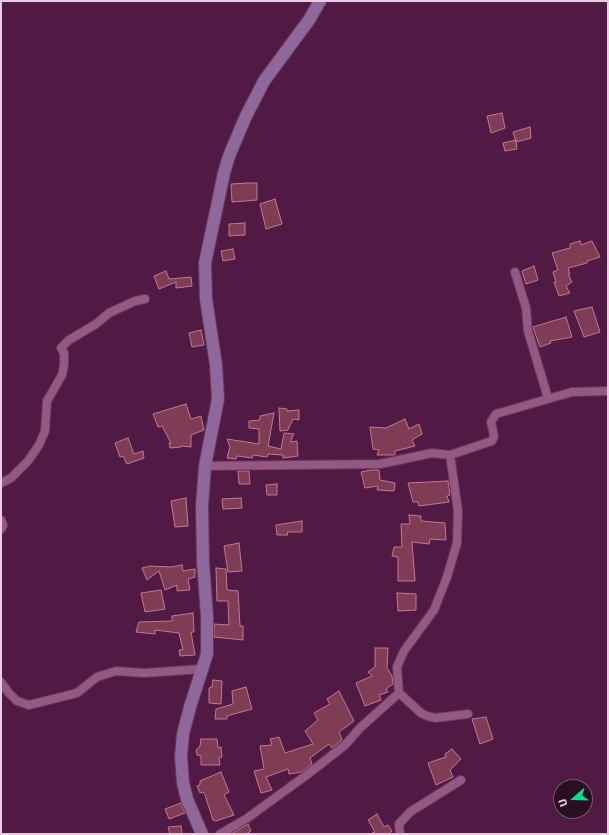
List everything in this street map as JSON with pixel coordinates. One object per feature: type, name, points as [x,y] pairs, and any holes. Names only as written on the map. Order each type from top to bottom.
[{"type":"main road","points":[[202,834],[186,794],[181,757],[183,734],[207,654],[208,625],[203,562],[202,506],[205,466],[218,398],[206,299],[205,263],[229,156],[246,116],[264,81],[284,55],[320,1]]},
{"type":"street","points":[[514,272],[526,308],[528,331],[548,398]]},
{"type":"street","points":[[1,483],[11,478],[28,461],[39,445],[45,431],[47,400],[62,375],[64,353],[61,348],[68,340],[96,324],[109,313],[121,306],[145,299]]},
{"type":"street","points":[[205,466],[380,464],[432,453],[450,455],[492,441],[494,436],[492,422],[496,414],[572,392],[608,391]]},
{"type":"street","points":[[450,455],[450,465],[458,511],[457,543],[447,578],[434,610],[404,651],[397,667],[399,692],[421,713],[435,718],[468,714]]},
{"type":"street","points":[[1,520],[3,525],[1,529]]},
{"type":"street","points":[[1,682],[8,692],[17,700],[29,705],[77,693],[97,677],[112,672],[144,673],[202,669]]},
{"type":"street","points":[[220,834],[246,819],[345,745],[360,728],[399,692]]},
{"type":"street","points":[[400,834],[399,824],[410,812],[460,780]]},
{"type":"building","points":[[502,113],[505,128],[491,133],[487,116]]},
{"type":"building","points":[[530,127],[531,138],[516,142],[513,132]]},
{"type":"building","points":[[516,140],[517,149],[505,151],[503,143]]},
{"type":"building","points":[[257,183],[257,200],[232,202],[231,184]]},
{"type":"building","points":[[275,199],[282,224],[266,229],[260,204]]},
{"type":"building","points":[[245,223],[245,235],[229,236],[229,224]]},
{"type":"building","points":[[580,241],[581,245],[592,241],[600,257],[587,261],[587,263],[568,268],[570,274],[568,274],[572,282],[566,286],[570,293],[559,296],[554,282],[556,282],[553,272],[558,270],[552,253],[570,248],[570,244]]},
{"type":"building","points":[[233,249],[235,259],[223,261],[221,251]]},
{"type":"building","points":[[534,266],[538,280],[526,284],[522,271]]},
{"type":"building","points":[[166,271],[169,279],[191,277],[192,286],[176,288],[176,282],[159,289],[154,276]]},
{"type":"building","points":[[592,307],[600,332],[584,337],[574,311]]},
{"type":"building","points":[[566,317],[572,337],[550,341],[551,343],[540,347],[533,327]]},
{"type":"building","points":[[201,330],[204,345],[192,347],[189,333]]},
{"type":"building","points":[[186,404],[191,419],[201,416],[204,430],[191,435],[191,447],[181,446],[170,448],[169,443],[171,443],[162,426],[158,427],[153,414]]},
{"type":"building","points":[[279,408],[287,409],[287,411],[299,410],[299,420],[293,419],[288,430],[280,431]]},
{"type":"building","points":[[274,413],[268,446],[281,449],[284,433],[294,434],[290,442],[297,441],[298,456],[283,458],[283,455],[268,454],[267,457],[253,455],[252,458],[237,456],[236,459],[227,458],[230,447],[227,439],[259,444],[259,429],[249,428],[249,421],[260,420],[260,416]]},
{"type":"building","points":[[405,419],[409,429],[419,424],[422,434],[412,440],[415,446],[395,451],[395,455],[377,455],[379,450],[373,449],[370,427],[386,428]]},
{"type":"building","points":[[128,438],[134,454],[143,451],[144,458],[127,464],[123,456],[120,457],[115,443]]},
{"type":"building","points":[[379,470],[380,480],[395,483],[394,491],[377,490],[378,486],[365,488],[361,472]]},
{"type":"building","points":[[238,471],[249,471],[250,484],[239,484]]},
{"type":"building","points":[[448,481],[450,495],[447,496],[449,502],[419,506],[418,502],[413,502],[408,483]]},
{"type":"building","points":[[277,484],[277,495],[267,495],[266,485]]},
{"type":"building","points":[[186,498],[188,526],[175,527],[171,501]]},
{"type":"building","points":[[241,498],[242,508],[223,509],[222,499]]},
{"type":"building","points":[[409,515],[421,516],[421,521],[445,523],[446,540],[430,539],[429,544],[412,542],[415,581],[398,581],[398,557],[392,556],[394,547],[402,547],[401,524],[410,524]]},
{"type":"building","points":[[302,521],[302,532],[287,532],[288,535],[277,535],[276,525]]},
{"type":"building","points":[[239,543],[242,571],[228,572],[224,546]]},
{"type":"building","points":[[182,565],[183,571],[195,569],[195,577],[188,579],[190,590],[177,591],[177,585],[165,590],[159,571],[147,580],[142,568],[150,566],[171,567]]},
{"type":"building","points":[[216,568],[226,569],[227,590],[238,591],[240,626],[243,626],[243,640],[214,637],[214,624],[229,625],[228,601],[217,601]]},
{"type":"building","points":[[161,590],[165,609],[145,612],[141,593]]},
{"type":"building","points":[[397,593],[416,594],[416,610],[398,611]]},
{"type":"building","points":[[193,613],[194,632],[191,632],[195,655],[180,656],[179,650],[183,650],[179,633],[155,630],[155,634],[136,632],[139,622],[172,621],[172,616]]},
{"type":"building","points":[[375,648],[388,648],[387,668],[392,676],[393,684],[386,689],[388,692],[379,695],[381,700],[365,706],[356,683],[372,676],[368,672],[375,667]]},
{"type":"building","points":[[213,680],[222,681],[221,704],[209,703],[209,688],[212,687]]},
{"type":"building","points":[[246,687],[252,709],[227,716],[227,719],[215,719],[216,709],[233,704],[232,691]]},
{"type":"building","points":[[339,691],[354,721],[339,732],[342,740],[332,748],[329,744],[310,758],[312,764],[302,772],[289,774],[288,769],[266,777],[272,790],[261,793],[254,771],[264,769],[260,746],[272,745],[270,739],[279,737],[285,753],[313,744],[305,731],[318,720],[314,713],[330,704],[327,699]]},
{"type":"building","points":[[486,717],[493,739],[480,744],[472,719]]},
{"type":"building","points":[[201,739],[217,739],[218,748],[221,747],[222,757],[219,758],[220,765],[201,765],[201,756],[197,755],[196,750],[200,746]]},
{"type":"building","points":[[452,749],[461,759],[450,770],[453,777],[436,785],[428,763],[446,757],[445,754]]},
{"type":"building","points":[[221,772],[229,792],[224,795],[234,815],[216,821],[213,820],[205,795],[203,792],[200,793],[197,786],[200,785],[200,781]]},
{"type":"building","points":[[181,803],[185,813],[169,819],[165,809]]},
{"type":"building","points":[[377,814],[384,827],[388,825],[392,831],[388,834],[370,834],[375,832],[368,820]]},
{"type":"building","points":[[248,824],[251,831],[246,834],[231,834]]},
{"type":"building","points":[[181,826],[182,834],[170,834],[168,827]]}]
